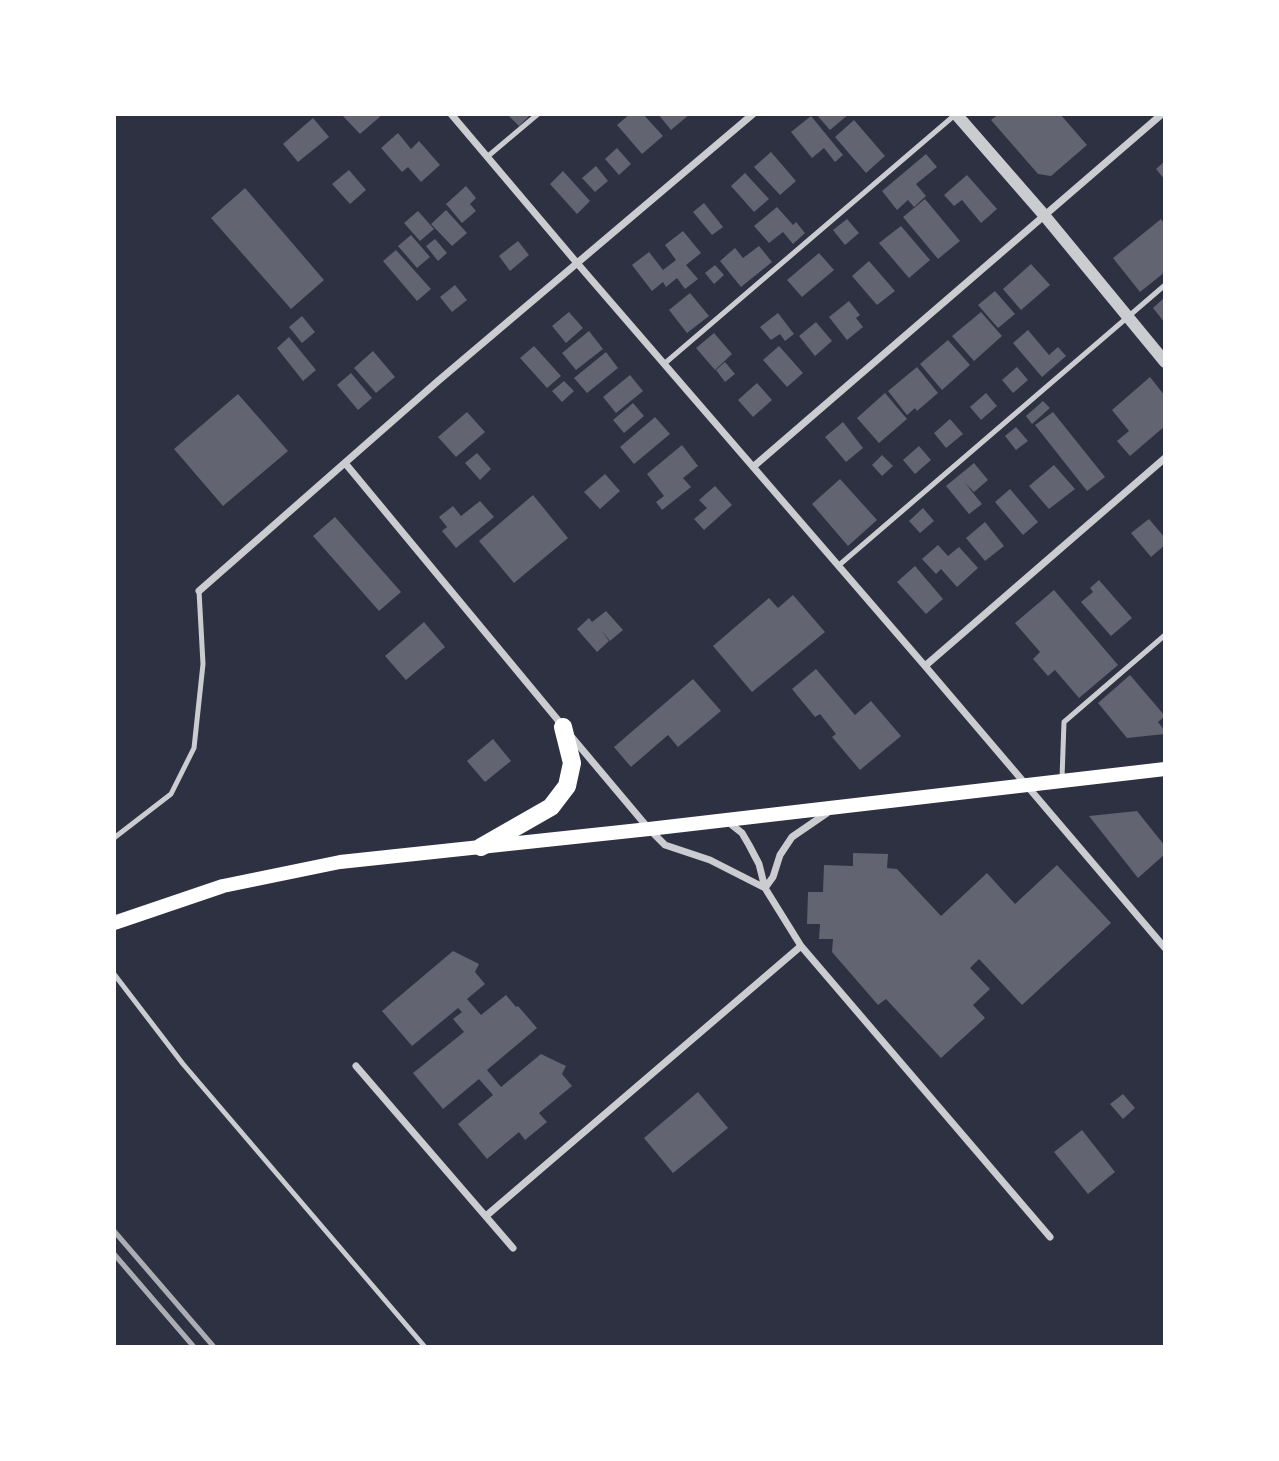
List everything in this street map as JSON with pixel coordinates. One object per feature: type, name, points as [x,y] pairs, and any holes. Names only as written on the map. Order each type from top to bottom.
[{"type":"main road","points":[[481,847],[551,807],[567,786],[572,763],[563,727]]},
{"type":"main road","points":[[117,922],[223,886],[327,865],[1165,769]]},
{"type":"street","points":[[451,114],[1165,948]]},
{"type":"street","points":[[199,591],[438,381],[753,114]]},
{"type":"street","points":[[956,114],[1044,215],[1165,362]]},
{"type":"street","points":[[752,467],[1162,114]]},
{"type":"street","points":[[925,666],[1165,458]]},
{"type":"street","points":[[345,463],[649,829],[665,845],[710,860],[765,888]]},
{"type":"street","points":[[765,888],[773,877],[780,855],[792,837],[836,808]]},
{"type":"street","points":[[726,820],[742,833],[750,845],[760,864],[765,888],[801,946],[1049,1237]]},
{"type":"street","points":[[486,1216],[801,946]]},
{"type":"street","points":[[356,1066],[513,1248]]},
{"type":"lane","points":[[487,157],[538,114]]},
{"type":"lane","points":[[664,364],[956,114]]},
{"type":"lane","points":[[838,566],[1165,285]]},
{"type":"lane","points":[[114,838],[171,794],[194,748],[203,664],[199,591]]},
{"type":"lane","points":[[1062,782],[1064,722],[1165,635]]},
{"type":"lane","points":[[114,974],[183,1064],[425,1347]]},
{"type":"building","points":[[341,114],[383,114],[360,134]]},
{"type":"building","points":[[507,114],[531,114],[519,126]]},
{"type":"building","points":[[630,114],[643,114],[663,136],[642,154],[617,125]]},
{"type":"building","points":[[658,114],[690,114],[671,130]]},
{"type":"building","points":[[816,114],[849,114],[830,130]]},
{"type":"building","points":[[999,114],[1060,114],[1087,145],[1051,176],[1038,174],[991,120]]},
{"type":"building","points":[[811,116],[843,155],[835,162],[824,148],[812,158],[791,132]]},
{"type":"building","points":[[313,118],[329,137],[298,162],[283,144]]},
{"type":"building","points":[[854,120],[885,156],[866,173],[835,137]]},
{"type":"building","points":[[398,133],[411,149],[419,141],[440,165],[421,182],[408,167],[402,172],[381,148]]},
{"type":"building","points":[[617,148],[631,164],[619,175],[605,159]]},
{"type":"building","points":[[771,152],[796,181],[780,195],[754,167]]},
{"type":"building","points":[[926,154],[937,167],[916,184],[926,196],[914,207],[908,200],[897,210],[882,191]]},
{"type":"building","points":[[1165,161],[1165,180],[1156,169]]},
{"type":"building","points":[[596,166],[608,181],[595,192],[582,178]]},
{"type":"building","points":[[349,170],[366,190],[350,204],[332,184]]},
{"type":"building","points":[[563,171],[590,201],[577,214],[550,184]]},
{"type":"building","points":[[745,173],[769,199],[754,212],[731,186]]},
{"type":"building","points":[[967,175],[997,209],[981,223],[962,200],[954,206],[944,195]]},
{"type":"building","points":[[466,186],[476,198],[470,204],[476,211],[462,223],[446,204]]},
{"type":"building","points":[[245,188],[324,280],[291,309],[211,218]]},
{"type":"building","points":[[925,199],[960,241],[938,259],[903,217]]},
{"type":"building","points":[[704,203],[723,227],[712,235],[693,212]]},
{"type":"building","points":[[777,207],[793,225],[796,222],[805,233],[793,244],[783,232],[769,243],[754,226]]},
{"type":"building","points":[[446,210],[467,233],[452,246],[431,224]]},
{"type":"building","points":[[418,211],[434,229],[420,241],[404,223]]},
{"type":"building","points":[[847,219],[859,233],[845,245],[833,230]]},
{"type":"building","points":[[1161,219],[1165,225],[1165,272],[1140,292],[1113,258]]},
{"type":"building","points":[[901,226],[930,260],[909,278],[879,243]]},
{"type":"building","points":[[683,231],[701,253],[686,265],[698,279],[685,289],[677,278],[666,287],[663,282],[652,291],[632,265],[649,252],[663,270],[676,260],[665,245]]},
{"type":"building","points":[[411,235],[430,257],[417,268],[398,246]]},
{"type":"building","points":[[435,239],[447,253],[438,261],[426,246]]},
{"type":"building","points":[[518,241],[529,255],[510,271],[499,256]]},
{"type":"building","points":[[759,246],[772,262],[741,287],[720,261],[735,248],[743,258]]},
{"type":"building","points":[[396,250],[431,289],[417,301],[383,261]]},
{"type":"building","points":[[819,253],[834,270],[802,297],[787,280]]},
{"type":"building","points":[[869,261],[895,291],[877,305],[852,276]]},
{"type":"building","points":[[1031,264],[1050,285],[1021,310],[1003,289]]},
{"type":"building","points":[[715,265],[724,275],[714,284],[705,273]]},
{"type":"building","points":[[455,285],[467,300],[452,312],[440,297]]},
{"type":"building","points":[[995,291],[1015,314],[998,328],[978,305]]},
{"type":"building","points":[[690,293],[709,316],[687,333],[669,310]]},
{"type":"building","points":[[1165,297],[1165,323],[1153,308]]},
{"type":"building","points":[[849,301],[860,315],[856,318],[863,327],[847,340],[829,317]]},
{"type":"building","points":[[569,312],[583,328],[566,343],[552,326]]},
{"type":"building","points":[[981,312],[1002,336],[974,361],[952,336]]},
{"type":"building","points":[[778,313],[794,334],[785,341],[780,334],[771,340],[760,327]]},
{"type":"building","points":[[302,316],[315,332],[302,343],[289,327]]},
{"type":"building","points":[[816,322],[832,341],[815,356],[799,336]]},
{"type":"building","points":[[1028,330],[1049,355],[1058,347],[1066,356],[1042,377],[1013,343]]},
{"type":"building","points":[[589,331],[603,349],[576,370],[562,353]]},
{"type":"building","points":[[714,333],[732,354],[715,370],[696,348]]},
{"type":"building","points":[[289,337],[316,370],[303,381],[277,348]]},
{"type":"building","points":[[948,340],[970,365],[942,390],[920,364]]},
{"type":"building","points":[[534,346],[561,376],[547,388],[520,358]]},
{"type":"building","points":[[779,346],[803,373],[787,387],[763,360]]},
{"type":"building","points":[[373,351],[395,377],[376,393],[354,368]]},
{"type":"building","points":[[606,352],[618,368],[587,393],[574,378]]},
{"type":"building","points":[[725,362],[735,374],[725,382],[716,370]]},
{"type":"building","points":[[917,367],[938,393],[917,411],[915,408],[907,415],[888,391]]},
{"type":"building","points":[[1017,367],[1028,380],[1013,393],[1002,380]]},
{"type":"building","points":[[351,373],[372,398],[358,410],[337,385]]},
{"type":"building","points":[[630,375],[643,391],[616,413],[603,397]]},
{"type":"building","points":[[1150,377],[1165,396],[1165,426],[1130,456],[1117,441],[1129,431],[1112,410]]},
{"type":"building","points":[[564,381],[574,391],[562,402],[552,391]]},
{"type":"building","points":[[757,383],[772,400],[753,417],[738,400]]},
{"type":"building","points":[[885,393],[907,419],[879,443],[857,418]]},
{"type":"building","points":[[986,393],[997,406],[981,420],[970,407]]},
{"type":"building","points":[[238,394],[288,451],[223,506],[174,449]]},
{"type":"building","points":[[1043,401],[1050,408],[1032,424],[1026,416]]},
{"type":"building","points":[[633,403],[644,416],[624,433],[613,420]]},
{"type":"building","points":[[467,412],[485,432],[456,457],[438,437]]},
{"type":"building","points":[[1053,412],[1105,477],[1087,491],[1035,425]]},
{"type":"building","points":[[655,417],[670,434],[634,464],[620,447]]},
{"type":"building","points":[[950,419],[963,434],[946,448],[934,433]]},
{"type":"building","points":[[843,422],[863,448],[846,462],[825,437]]},
{"type":"building","points":[[1016,427],[1028,441],[1016,450],[1005,436]]},
{"type":"building","points":[[682,445],[698,466],[683,478],[691,487],[662,510],[656,502],[664,496],[647,474]]},
{"type":"building","points":[[919,446],[931,460],[915,474],[903,460]]},
{"type":"building","points":[[477,453],[491,469],[480,480],[465,463]]},
{"type":"building","points":[[882,455],[893,466],[882,476],[872,465]]},
{"type":"building","points":[[974,463],[988,480],[974,492],[965,483],[982,504],[969,514],[946,486]]},
{"type":"building","points":[[1054,465],[1075,489],[1049,509],[1029,486]]},
{"type":"building","points":[[605,474],[620,491],[600,509],[584,492]]},
{"type":"building","points":[[840,479],[877,520],[848,546],[812,504]]},
{"type":"building","points":[[715,486],[732,505],[704,530],[694,519],[707,508],[699,500]]},
{"type":"building","points":[[1010,489],[1038,522],[1023,535],[995,502]]},
{"type":"building","points":[[533,495],[568,538],[514,583],[479,541]]},
{"type":"building","points":[[480,501],[494,517],[456,548],[442,531],[447,527],[439,517],[453,506],[461,516]]},
{"type":"building","points":[[923,508],[934,521],[920,533],[909,521]]},
{"type":"building","points":[[335,517],[401,592],[379,611],[313,536]]},
{"type":"building","points":[[1149,519],[1165,538],[1165,545],[1151,557],[1131,533]]},
{"type":"building","points":[[985,522],[1004,546],[985,561],[966,538]]},
{"type":"building","points":[[938,545],[948,556],[959,547],[978,568],[957,587],[941,569],[936,574],[922,559]]},
{"type":"building","points":[[915,566],[943,599],[926,614],[897,582]]},
{"type":"building","points":[[1099,580],[1132,618],[1111,636],[1081,602],[1093,592],[1090,588]]},
{"type":"building","points":[[1054,590],[1118,665],[1079,698],[1055,670],[1048,676],[1033,659],[1040,652],[1015,623]]},
{"type":"building","points":[[793,595],[825,632],[752,692],[713,646],[769,598],[778,608]]},
{"type":"building","points":[[606,611],[623,630],[610,641],[601,630],[609,641],[597,652],[577,629],[589,618],[592,622]]},
{"type":"building","points":[[424,622],[445,647],[406,680],[385,656]]},
{"type":"building","points":[[816,669],[855,715],[871,701],[901,736],[860,770],[832,737],[836,734],[820,714],[815,717],[792,689]]},
{"type":"building","points":[[1130,675],[1165,716],[1158,722],[1165,734],[1127,738],[1098,703]]},
{"type":"building","points":[[693,679],[721,711],[678,747],[668,735],[631,767],[614,747]]},
{"type":"building","points":[[493,739],[511,761],[485,782],[467,761]]},
{"type":"building","points":[[1137,811],[1165,846],[1165,854],[1138,878],[1089,816]]},
{"type":"building","points":[[853,853],[888,854],[887,868],[897,869],[941,916],[987,873],[1015,904],[1057,865],[1111,923],[1022,1005],[979,959],[970,968],[990,989],[973,1005],[985,1018],[941,1058],[886,999],[878,1005],[832,952],[833,939],[819,939],[820,924],[807,924],[808,892],[823,892],[824,865],[853,866]]},
{"type":"building","points":[[453,951],[479,964],[475,972],[485,984],[467,999],[481,1015],[506,995],[537,1028],[487,1070],[501,1087],[541,1054],[566,1066],[562,1074],[572,1086],[539,1113],[547,1122],[525,1140],[519,1132],[487,1159],[458,1124],[493,1095],[479,1079],[443,1109],[413,1073],[464,1032],[453,1019],[462,1012],[458,1008],[412,1046],[382,1011]]},
{"type":"building","points":[[698,1092],[728,1128],[673,1173],[644,1138]]},
{"type":"building","points":[[1123,1094],[1135,1108],[1123,1119],[1110,1104]]},
{"type":"building","points":[[1082,1130],[1115,1172],[1088,1194],[1054,1152]]},
{"type":"railway","points":[[114,1231],[214,1347]]},
{"type":"railway","points":[[114,1254],[194,1347]]}]
